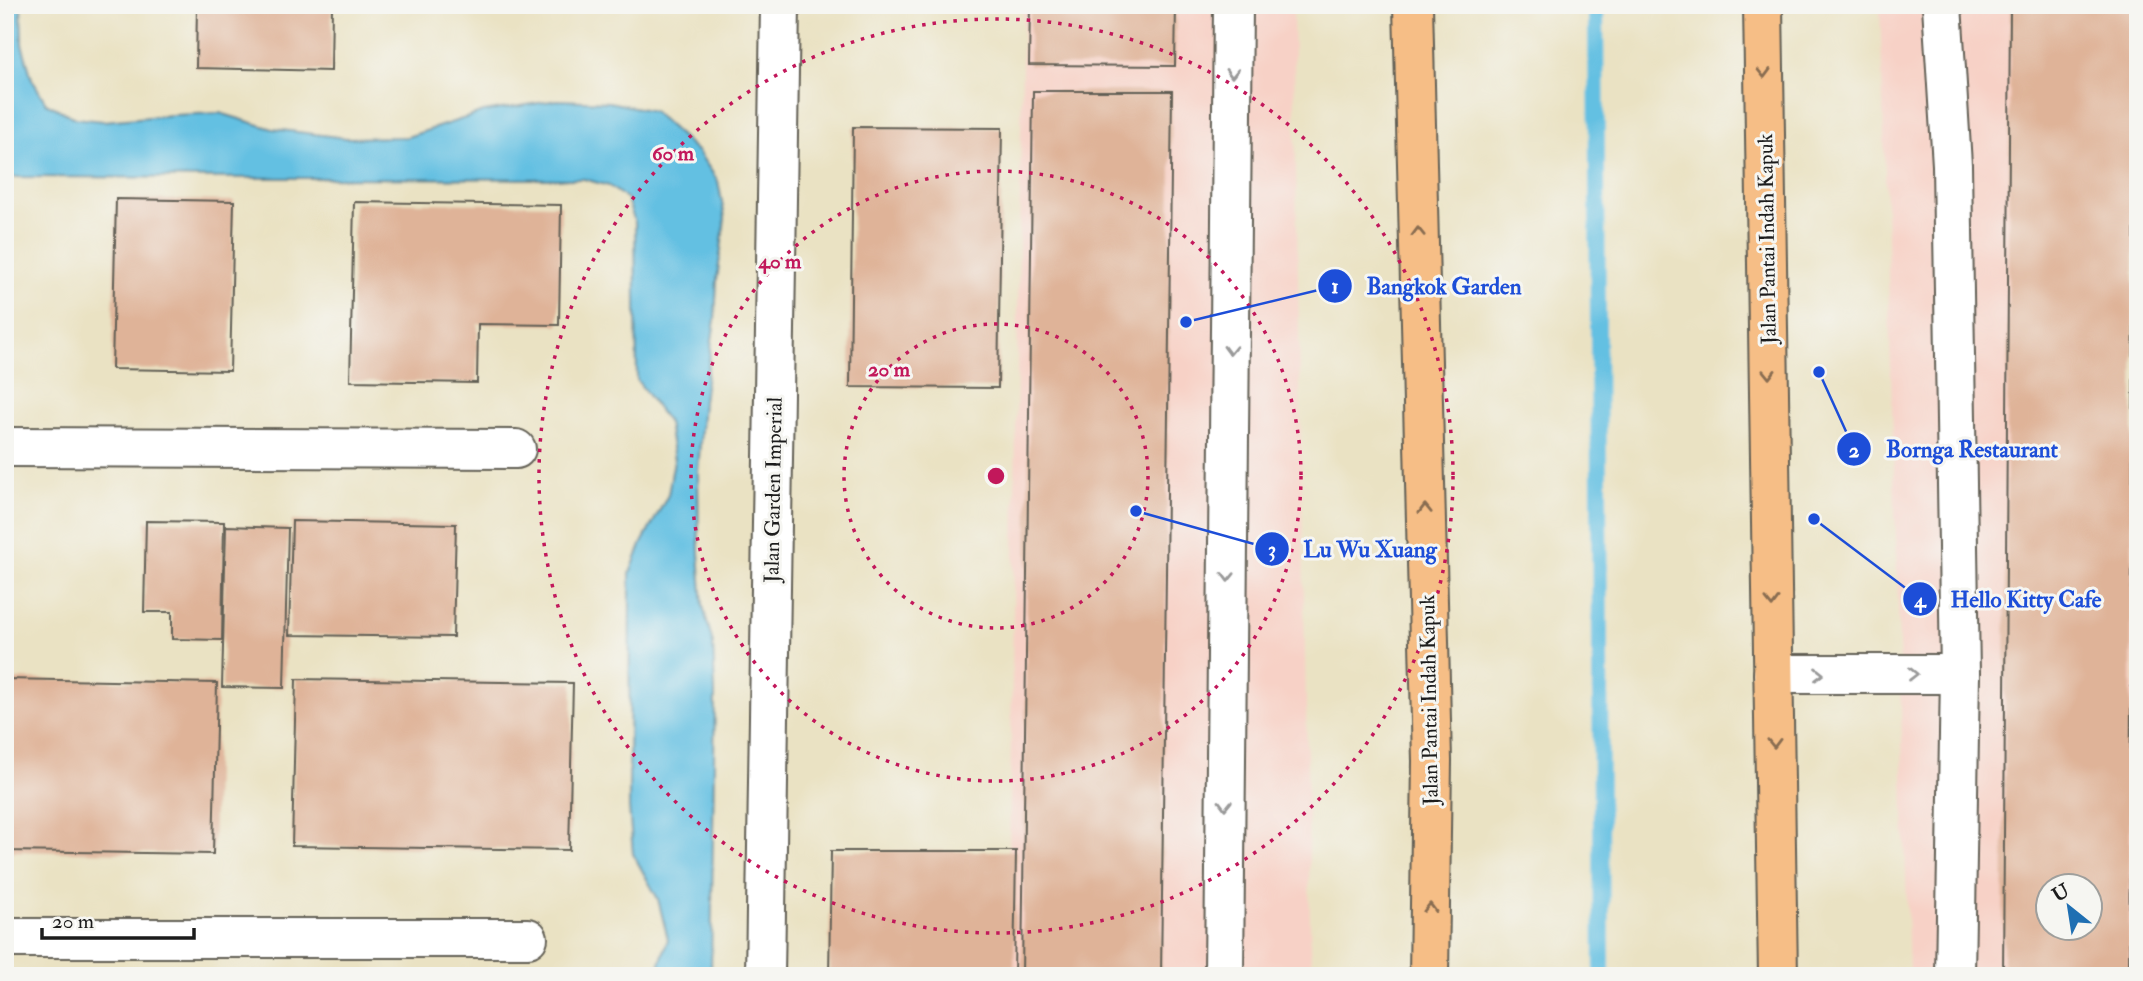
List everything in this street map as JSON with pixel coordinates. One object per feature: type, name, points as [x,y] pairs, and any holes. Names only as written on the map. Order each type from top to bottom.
[{"type":"main road","name":"Jalan Pantai Indah Kapuk","points":[[1413,5],[1432,761],[1429,976]]},
{"type":"main road","name":"Jalan Pantai Indah Kapuk","points":[[1763,5],[1778,976]]},
{"type":"street","name":"Jalan Garden Imperial","points":[[765,976],[780,5]]},
{"type":"street","points":[[1224,976],[1233,5]]},
{"type":"street","points":[[1942,5],[1952,165],[1960,674],[1955,976]]},
{"type":"street","points":[[5,447],[516,449]]},
{"type":"street","points":[[1773,674],[1960,674]]},
{"type":"street","points":[[5,938],[528,938]]},
{"type":"shaded area","points":[[1023,5],[1293,5],[1311,976],[1007,976]]},
{"type":"shaded area","points":[[1880,5],[2131,5],[2135,976],[1909,976]]},
{"type":"water","points":[[5,5],[21,5],[22,44],[32,79],[46,103],[75,118],[103,121],[220,113],[273,129],[346,138],[407,137],[484,112],[557,100],[609,102],[653,111],[698,152],[718,181],[725,218],[715,320],[703,401],[698,472],[703,606],[713,644],[715,692],[711,976],[656,976],[668,939],[658,899],[633,854],[629,808],[630,573],[642,543],[668,495],[674,460],[668,423],[637,380],[635,223],[627,199],[609,186],[584,179],[5,177]]},
{"type":"building","points":[[197,5],[332,5],[331,71],[196,68]]},
{"type":"building","points":[[1030,5],[1176,5],[1175,66],[1029,65]]},
{"type":"building","points":[[2010,5],[2136,5],[2129,976],[2003,976]]},
{"type":"building","points":[[1033,91],[1172,91],[1161,976],[1022,976]]},
{"type":"building","points":[[853,127],[1002,128],[998,388],[850,387]]},
{"type":"building","points":[[116,199],[234,201],[230,371],[112,369]]},
{"type":"building","points":[[354,202],[561,205],[559,325],[478,324],[477,383],[350,381]]},
{"type":"building","points":[[146,521],[224,522],[222,640],[172,639],[172,612],[144,612]]},
{"type":"building","points":[[292,521],[456,524],[453,637],[289,635]]},
{"type":"building","points":[[226,526],[288,528],[284,688],[222,687]]},
{"type":"building","points":[[5,679],[217,683],[213,854],[5,851]]},
{"type":"building","points":[[296,679],[573,683],[569,850],[292,846]]},
{"type":"building","points":[[831,851],[1016,851],[1014,976],[829,976]]},
{"type":"waterway","points":[[1596,5],[1602,976]]},
{"type":"place","name":"Bangkok Garden","points":[[1186,322]]},
{"type":"place","name":"Bornga Restaurant","points":[[1819,372]]},
{"type":"place","name":"Lu Wu Xuang","points":[[1136,511]]},
{"type":"place","name":"Hello Kitty Cafe","points":[[1814,519]]}]
